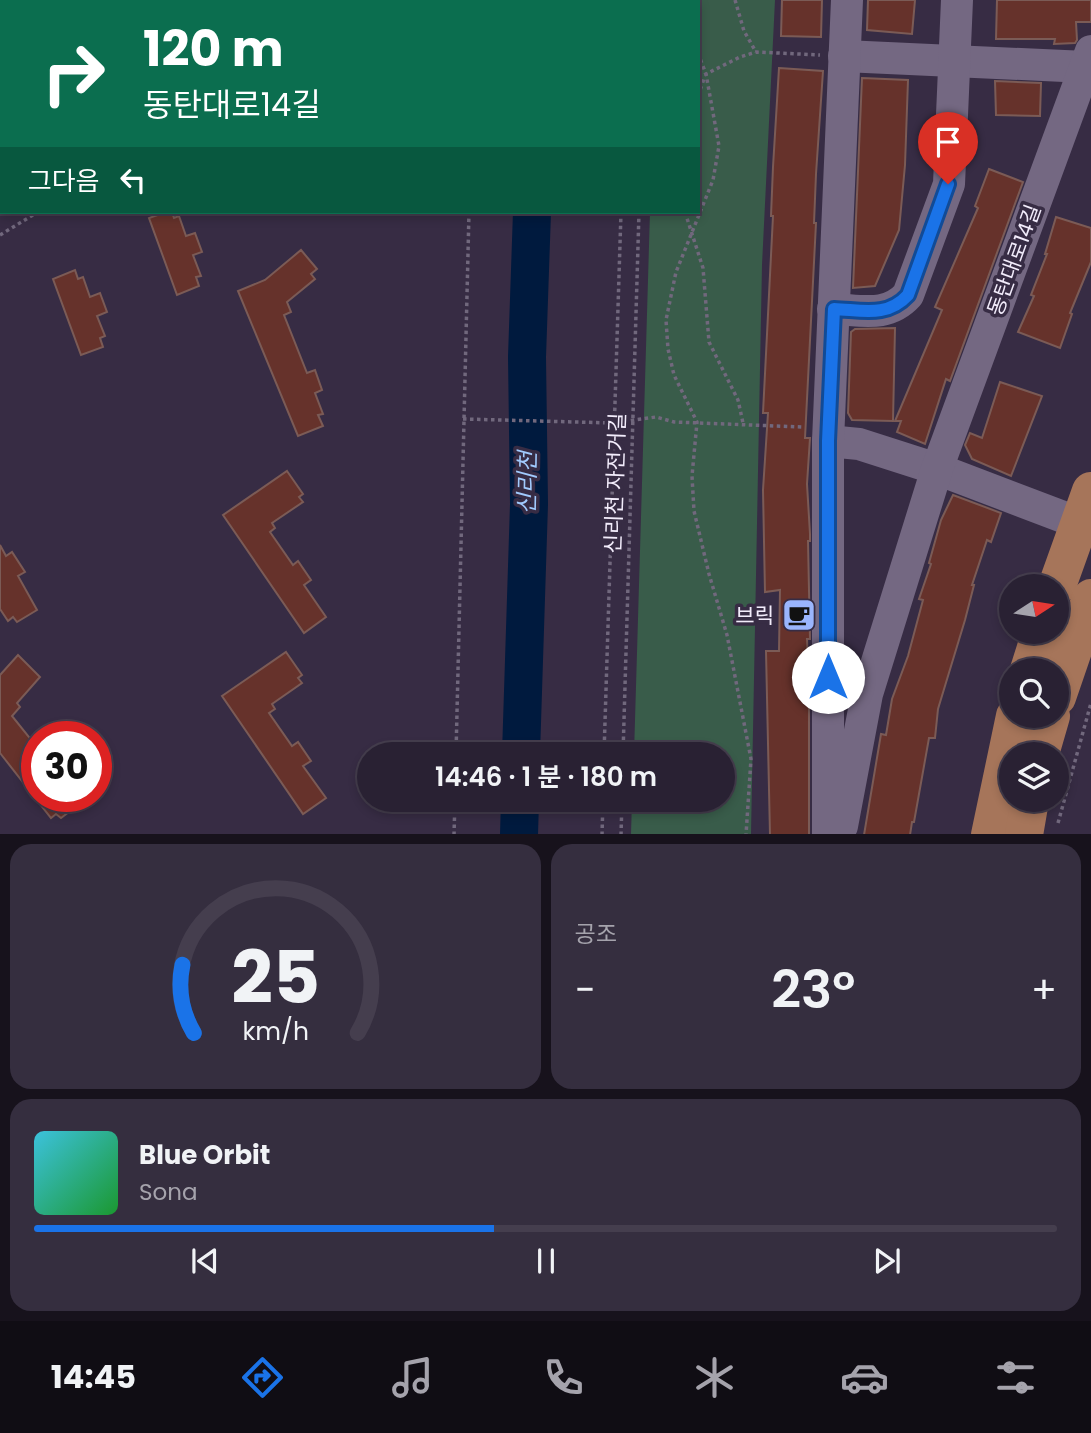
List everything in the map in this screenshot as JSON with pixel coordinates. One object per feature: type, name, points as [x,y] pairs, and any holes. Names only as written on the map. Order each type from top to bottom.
[{"type":"main road","points":[[1061,574],[1085,507]]},
{"type":"main road","points":[[1069,662],[1091,598]]},
{"type":"main road","points":[[990,834],[1012,728]]},
{"type":"street","points":[[828,834],[828,441],[847,0]]},
{"type":"street","points":[[834,309],[885,311],[898,306],[908,295],[948,184],[957,0]]},
{"type":"street","points":[[844,56],[954,61],[1089,62]]},
{"type":"street","name":"동탄대로14길","points":[[840,834],[867,694],[937,469],[1089,62]]},
{"type":"street","points":[[828,441],[859,444],[937,469],[1085,507]]},
{"type":"path","points":[[735,0],[744,31],[756,52]]},
{"type":"path","points":[[700,77],[756,52],[844,56]]},
{"type":"path","points":[[700,58],[706,74],[719,146],[713,180],[700,212]]},
{"type":"path","points":[[700,90],[706,74]]},
{"type":"path","points":[[0,235],[35,214]]},
{"type":"path","points":[[456,742],[469,214]]},
{"type":"path","points":[[604,742],[621,214]]},
{"type":"path","name":"신리천 자전거길","points":[[623,742],[639,214]]},
{"type":"path","points":[[686,214],[703,268],[709,342],[738,400],[744,424]]},
{"type":"path","points":[[699,214],[676,272],[666,320],[668,349],[674,374],[697,422],[692,476],[694,511],[727,635],[751,759],[746,834]]},
{"type":"path","points":[[463,419],[613,423],[656,417],[674,422],[805,427],[828,441]]},
{"type":"path","points":[[1037,820],[1091,703]]},
{"type":"path","points":[[454,834],[455,812]]},
{"type":"path","points":[[602,834],[603,812]]},
{"type":"path","points":[[621,834],[622,812]]},
{"type":"green space","points":[[700,0],[775,0],[762,265],[751,834],[631,834],[632,812],[735,812],[735,742],[634,742],[650,214],[700,214]]},
{"type":"building","points":[[782,0],[822,0],[821,37],[781,36]]},
{"type":"building","points":[[868,0],[915,0],[912,34],[867,30]]},
{"type":"building","points":[[997,0],[1091,0],[1091,22],[1076,22],[1075,43],[1054,44],[1055,39],[996,39]]},
{"type":"building","points":[[779,68],[823,71],[805,438],[810,438],[807,484],[810,534],[810,639],[807,639],[809,834],[770,834],[766,651],[779,651],[780,590],[765,592],[763,490],[768,413],[763,413]]},
{"type":"building","points":[[862,78],[908,80],[905,165],[899,230],[875,286],[853,288]]},
{"type":"building","points":[[995,81],[1041,83],[1040,116],[996,115]]},
{"type":"building","points":[[989,169],[1023,182],[950,381],[946,379],[925,444],[897,432],[901,421],[895,421],[942,310],[935,307],[978,208],[975,206]]},
{"type":"building","points":[[160,214],[173,214],[174,218],[179,216],[186,236],[195,233],[202,252],[193,255],[201,276],[196,277],[199,286],[177,295],[149,218]]},
{"type":"building","points":[[1056,217],[1091,228],[1091,262],[1070,313],[1072,314],[1060,348],[1018,332],[1034,296],[1031,295],[1047,254]]},
{"type":"building","points":[[301,250],[317,269],[311,274],[315,279],[287,302],[291,312],[284,315],[307,373],[315,370],[322,390],[315,393],[323,414],[318,415],[323,426],[298,436],[238,291],[265,280]]},
{"type":"building","points":[[75,270],[78,279],[83,277],[90,297],[100,293],[107,312],[97,316],[105,336],[100,338],[103,347],[81,355],[53,279]]},
{"type":"building","points":[[895,328],[893,421],[852,420],[848,413],[851,332],[855,329]]},
{"type":"building","points":[[1000,382],[1042,396],[1011,476],[972,459],[965,445],[970,433],[982,438]]},
{"type":"building","points":[[287,471],[303,494],[299,497],[303,502],[272,523],[275,528],[270,532],[293,565],[298,561],[311,580],[304,585],[326,617],[304,633],[223,515]]},
{"type":"building","points":[[953,495],[1001,513],[991,542],[987,540],[972,585],[965,620],[938,709],[935,738],[929,738],[910,834],[864,834],[881,734],[886,735],[892,699],[908,656],[923,600],[919,599],[931,564],[929,563],[941,520]]},
{"type":"building","points":[[0,545],[6,556],[12,552],[25,572],[18,576],[37,610],[17,622],[13,617],[8,621],[0,609]]},
{"type":"building","points":[[286,652],[302,675],[298,678],[302,683],[272,704],[275,709],[269,713],[292,746],[298,742],[311,761],[303,766],[326,798],[303,814],[222,696]]},
{"type":"building","points":[[18,655],[40,677],[17,703],[20,707],[12,716],[21,727],[21,780],[0,753],[0,675]]},
{"type":"building","points":[[46,812],[69,812],[61,818],[56,814],[51,818]]},
{"type":"waterway","name":"신리천","points":[[521,742],[529,504],[527,357],[532,214]]},
{"type":"waterway","name":"신리천","points":[[519,834],[520,812]]},
{"type":"place","name":"브릭","points":[[799,615]]},
{"type":"route","points":[[828,677],[828,441],[834,309],[885,311],[898,306],[908,295],[948,184]]}]
